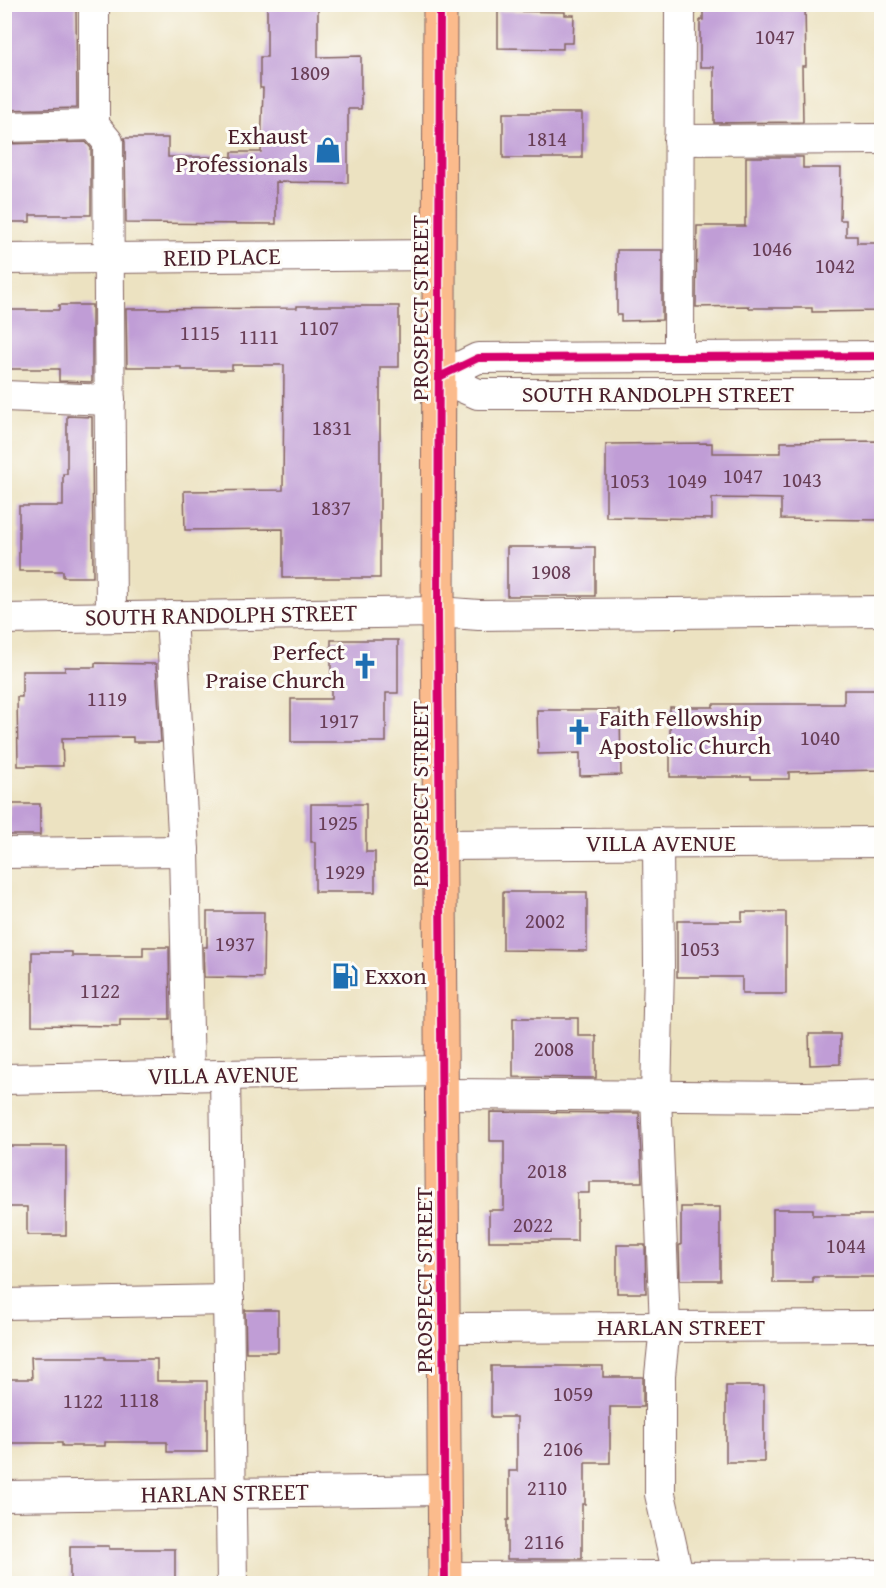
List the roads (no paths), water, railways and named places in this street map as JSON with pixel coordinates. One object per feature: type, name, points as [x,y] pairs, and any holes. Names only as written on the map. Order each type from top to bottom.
[{"type":"main road","name":"PROSPECT STREET","points":[[440,4],[438,612],[445,1580]]},
{"type":"street","points":[[94,4],[94,125],[108,142],[111,617]]},
{"type":"street","points":[[679,341],[680,4]]},
{"type":"street","points":[[4,128],[94,125]]},
{"type":"street","points":[[679,140],[882,139]]},
{"type":"street","name":"REID PLACE","points":[[4,259],[439,255]]},
{"type":"street","points":[[439,377],[478,358],[882,356]]},
{"type":"street","name":"SOUTH RANDOLPH STREET","points":[[439,377],[478,394],[882,394]]},
{"type":"street","points":[[4,396],[110,400]]},
{"type":"street","name":"SOUTH RANDOLPH STREET","points":[[4,619],[438,612],[491,615],[882,611]]},
{"type":"street","points":[[171,616],[184,851],[189,1076]]},
{"type":"street","name":"VILLA AVENUE","points":[[440,844],[882,842]]},
{"type":"street","points":[[658,843],[659,967],[656,1096],[664,1327],[660,1376],[660,1494],[679,1580]]},
{"type":"street","points":[[4,853],[184,851]]},
{"type":"street","points":[[225,1075],[232,1584]]},
{"type":"street","name":"VILLA AVENUE","points":[[4,1079],[225,1075],[442,1083],[656,1096],[882,1095]]},
{"type":"street","points":[[4,1304],[229,1300]]},
{"type":"street","name":"HARLAN STREET","points":[[444,1328],[882,1326]]},
{"type":"street","name":"HARLAN STREET","points":[[4,1496],[445,1490]]},
{"type":"street","points":[[445,1580],[679,1580],[882,1575]]},
{"type":"place","name":"Exhaust Professionals","points":[[328,150]]},
{"type":"place","name":"Perfect Praise Church","points":[[365,666]]},
{"type":"place","name":"Faith Fellowship Apostolic Church","points":[[579,732]]},
{"type":"place","name":"Exxon","points":[[345,976]]}]
